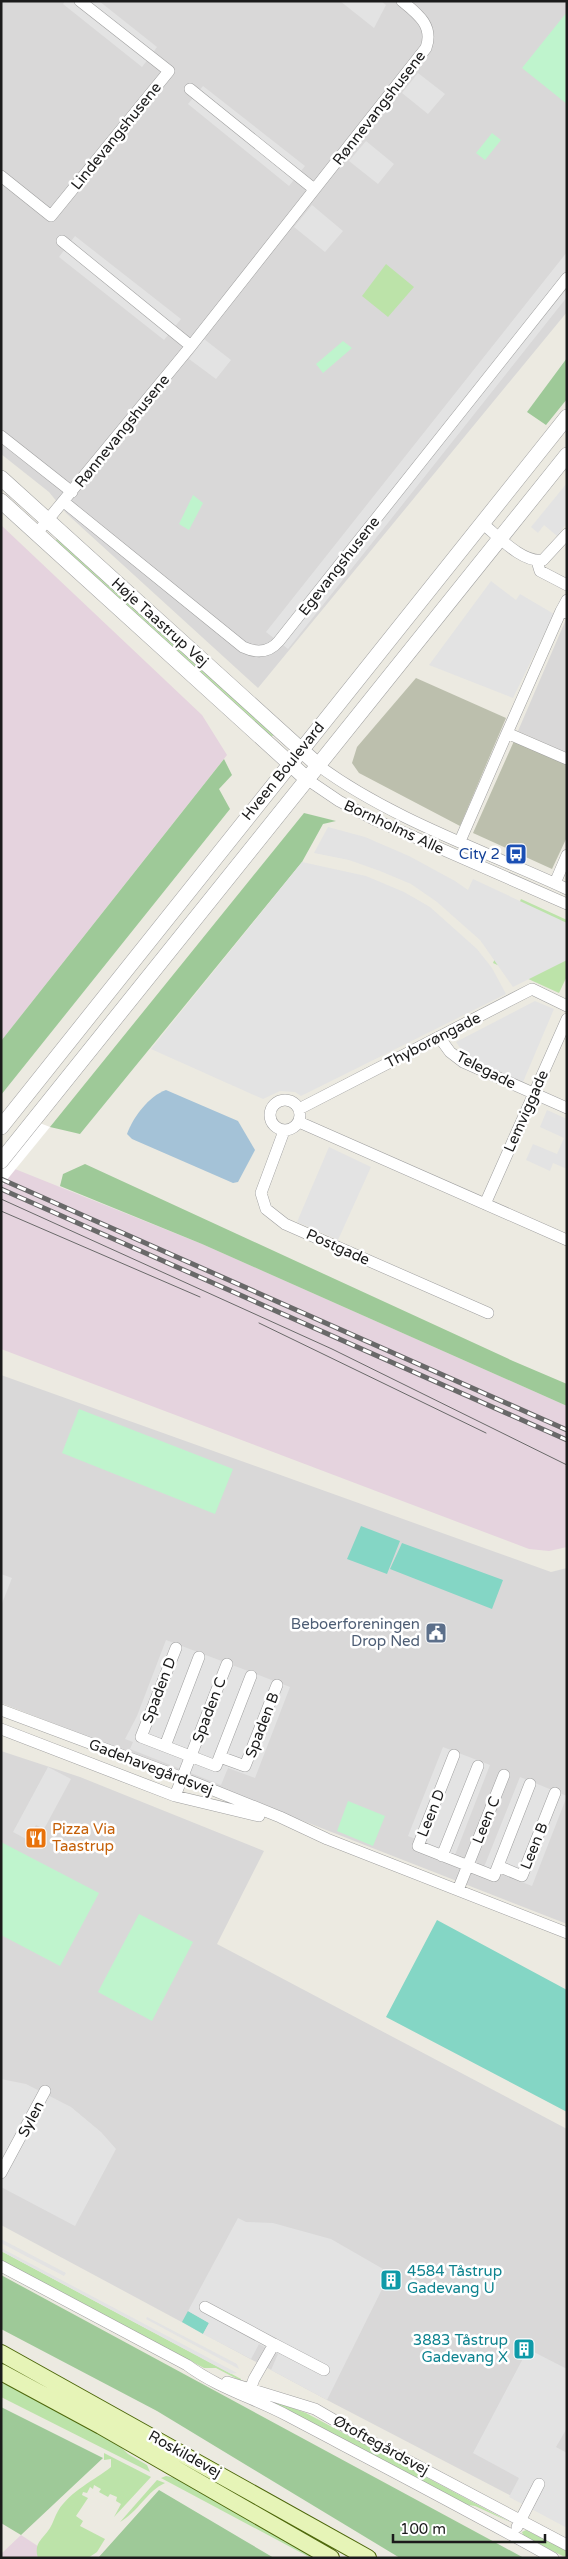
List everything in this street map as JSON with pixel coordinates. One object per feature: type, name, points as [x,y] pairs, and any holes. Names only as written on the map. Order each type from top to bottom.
[{"type":"main road","name":"Roskildevej","points":[[1,2353],[368,2558]]},
{"type":"main road","name":"Roskildevej","points":[[1,2372],[101,2426],[330,2558]]},
{"type":"street","name":"Lindevangshusene","points":[[1,176],[51,216],[169,71],[80,1]]},
{"type":"street","name":"Rønnevangshusene","points":[[37,533],[191,346],[426,48],[429,37],[427,26],[402,1]]},
{"type":"street","points":[[190,90],[314,189]]},
{"type":"street","points":[[62,242],[191,346]]},
{"type":"street","name":"Egevangshusene","points":[[64,502],[243,647],[252,651],[268,650],[274,647],[284,635],[567,278]]},
{"type":"street","name":"Hveen Boulevard","points":[[1,1128],[567,417]]},
{"type":"street","name":"Rønnevangshusene","points":[[1,436],[72,492]]},
{"type":"street","name":"Hveen Boulevard","points":[[1,1161],[567,455]]},
{"type":"street","name":"Høje Taastrup Vej","points":[[1,478],[318,766]]},
{"type":"street","name":"Høje Taastrup Vej","points":[[1,501],[308,780]]},
{"type":"street","points":[[482,523],[526,558],[537,561],[544,560],[567,534]]},
{"type":"street","points":[[537,561],[540,571],[567,586]]},
{"type":"street","points":[[460,841],[507,733],[565,608]]},
{"type":"street","points":[[507,733],[567,760]]},
{"type":"street","name":"Bornholms Alle","points":[[318,766],[348,787],[460,841],[567,889]]},
{"type":"street","name":"Bornholms Alle","points":[[308,780],[339,801],[373,819],[567,904]]},
{"type":"street","points":[[555,883],[567,855]]},
{"type":"street","name":"Thyborøngade","points":[[299,1109],[532,989],[567,1006]]},
{"type":"street","name":"Lemviggade","points":[[485,1204],[567,1019]]},
{"type":"street","name":"Telegade","points":[[439,1037],[450,1052],[463,1062],[567,1108]]},
{"type":"street","points":[[286,1100],[295,1104],[299,1109],[299,1122],[293,1129],[284,1131],[272,1123],[270,1114],[272,1108],[279,1101],[286,1100]]},
{"type":"street","points":[[299,1122],[567,1240]]},
{"type":"street","name":"Postgade","points":[[284,1131],[261,1193],[266,1209],[285,1224],[488,1314]]},
{"type":"street","name":"Spaden D","points":[[176,1648],[141,1737],[192,1757]]},
{"type":"street","name":"Spaden D","points":[[165,1746],[199,1657]]},
{"type":"street","name":"Spaden C","points":[[175,1796],[192,1757],[227,1664]]},
{"type":"street","name":"Spaden B","points":[[192,1757],[216,1766],[251,1676]]},
{"type":"street","name":"Spaden B","points":[[220,1757],[245,1766],[277,1685]]},
{"type":"street","name":"Gadehavegårdsvej","points":[[1,1710],[183,1778],[300,1827],[567,1933]]},
{"type":"street","name":"Gadehavegårdsvej","points":[[1,1729],[175,1796],[244,1811],[300,1827]]},
{"type":"street","name":"Leen D","points":[[454,1755],[418,1846],[468,1866]]},
{"type":"street","name":"Leen D","points":[[442,1856],[478,1766]]},
{"type":"street","name":"Leen C","points":[[458,1890],[504,1775]]},
{"type":"street","name":"Leen B","points":[[468,1866],[494,1876],[530,1784]]},
{"type":"street","name":"Leen B","points":[[498,1866],[522,1876],[555,1793]]},
{"type":"street","name":"Sylen","points":[[1,2173],[46,2091]]},
{"type":"street","name":"Øtoftegårdsvej","points":[[1,2266],[187,2365],[249,2394],[553,2558]]},
{"type":"street","points":[[205,2307],[324,2370]]},
{"type":"street","points":[[249,2394],[274,2344]]},
{"type":"street","name":"Øtoftegårdsvej","points":[[249,2394],[315,2409],[365,2438],[567,2545]]},
{"type":"street","points":[[513,2535],[539,2484]]},
{"type":"shaded area","points":[[1,1],[567,1],[567,312],[258,688],[66,513],[49,492],[1,454]]},
{"type":"shaded area","points":[[65,1],[99,1],[157,47],[142,67],[63,4]]},
{"type":"shaded area","points":[[340,1],[381,1],[386,5],[374,28]]},
{"type":"shaded area","points":[[418,73],[445,94],[428,114],[402,93]]},
{"type":"shaded area","points":[[203,86],[305,166],[289,186],[188,104]]},
{"type":"shaded area","points":[[366,141],[394,164],[378,184],[349,161]]},
{"type":"shaded area","points":[[312,205],[343,231],[325,252],[294,227]]},
{"type":"shaded area","points":[[75,236],[181,319],[164,340],[59,257]]},
{"type":"shaded area","points":[[567,252],[567,297],[288,649],[266,632]]},
{"type":"shaded area","points":[[204,339],[231,360],[216,379],[189,359]]},
{"type":"shaded area","points":[[567,483],[567,523],[557,536],[544,525],[538,533],[531,527]]},
{"type":"shaded area","points":[[1,525],[202,715],[227,755],[1,1041]]},
{"type":"shaded area","points":[[491,581],[516,600],[520,594],[554,614],[513,698],[429,665]]},
{"type":"shaded area","points":[[567,617],[567,753],[518,731]]},
{"type":"shaded area","points":[[416,678],[506,718],[460,826],[359,773],[352,763],[357,747]]},
{"type":"shaded area","points":[[514,741],[567,763],[567,837],[552,869],[473,833]]},
{"type":"shaded area","points":[[328,827],[365,837],[409,856],[468,890],[473,879],[567,923],[567,960],[513,987],[480,940],[437,902],[411,884],[349,860],[314,853]]},
{"type":"shaded area","points":[[302,862],[366,876],[404,892],[430,907],[477,949],[492,968],[506,994],[301,1096],[295,1092],[280,1091],[263,1099],[151,1049]]},
{"type":"shaded area","points":[[535,1001],[554,1009],[523,1082],[473,1060],[462,1051],[456,1042]]},
{"type":"shaded area","points":[[166,1090],[238,1121],[255,1150],[238,1182],[233,1183],[132,1139],[127,1134],[142,1108],[154,1097]]},
{"type":"shaded area","points":[[547,1110],[567,1119],[567,1169],[553,1163],[550,1171],[526,1160],[533,1144],[557,1154],[564,1138],[540,1127]]},
{"type":"shaded area","points":[[329,1147],[371,1167],[338,1240],[297,1222]]},
{"type":"shaded area","points":[[15,1169],[202,1244],[567,1406],[567,1547],[549,1551],[529,1549],[1,1349],[1,1186]]},
{"type":"shaded area","points":[[1,1375],[551,1572],[567,1568],[567,1924],[1,1703]]},
{"type":"shaded area","points":[[361,1526],[400,1541],[387,1574],[347,1559]]},
{"type":"shaded area","points":[[402,1543],[503,1580],[492,1609],[390,1569]]},
{"type":"shaded area","points":[[1,1574],[12,1578],[1,1606]]},
{"type":"shaded area","points":[[166,1640],[290,1687],[255,1778],[228,1768],[221,1785],[130,1749],[133,1742],[125,1739],[137,1716]]},
{"type":"shaded area","points":[[443,1747],[490,1765],[455,1855],[408,1836]]},
{"type":"shaded area","points":[[1,1751],[80,1777],[264,1851],[217,1944],[567,2129],[567,2525],[327,2400],[1,2225]]},
{"type":"shaded area","points":[[48,1767],[71,1779],[44,1829],[36,1825],[28,1840],[13,1832]]},
{"type":"shaded area","points":[[520,1777],[567,1796],[532,1886],[484,1867]]},
{"type":"shaded area","points":[[437,1920],[567,1990],[567,2112],[386,2017]]},
{"type":"shaded area","points":[[1,2079],[26,2084],[71,2107],[101,2132],[116,2149],[75,2226],[1,2187]]},
{"type":"shaded area","points":[[238,2218],[246,2222],[273,2223],[331,2239],[390,2273],[327,2400],[271,2370],[278,2354],[259,2344],[251,2359],[203,2334],[209,2323],[188,2311]]},
{"type":"shaded area","points":[[1,2239],[66,2273],[64,2276],[1,2243]]},
{"type":"shaded area","points":[[1,2248],[237,2373],[231,2374],[1,2251]]},
{"type":"shaded area","points":[[188,2311],[209,2323],[203,2334],[182,2322]]},
{"type":"shaded area","points":[[147,2317],[237,2364],[239,2369],[146,2319]]},
{"type":"shaded area","points":[[528,2349],[567,2369],[567,2428],[556,2447],[567,2453],[567,2528],[509,2497],[519,2478],[473,2453]]},
{"type":"shaded area","points":[[21,2535],[56,2558],[1,2558],[1,2554]]},
{"type":"green space","points":[[567,12],[567,104],[522,68]]},
{"type":"green space","points":[[492,133],[501,140],[485,160],[476,153]]},
{"type":"green space","points":[[386,264],[414,287],[388,317],[362,296]]},
{"type":"green space","points":[[343,341],[352,348],[323,373],[316,364]]},
{"type":"green space","points":[[567,358],[567,399],[546,425],[527,412]]},
{"type":"green space","points":[[193,495],[203,503],[189,530],[179,524]]},
{"type":"green space","points":[[58,538],[274,734],[270,739],[54,542]]},
{"type":"green space","points":[[224,759],[232,775],[219,789],[230,809],[1,1095],[1,1041]]},
{"type":"green space","points":[[304,813],[336,821],[323,824],[302,862],[80,1134],[50,1127]]},
{"type":"green space","points":[[521,899],[567,920],[567,976],[559,993],[493,963]]},
{"type":"green space","points":[[85,1164],[567,1384],[567,1406],[202,1244],[60,1186],[63,1174]]},
{"type":"green space","points":[[79,1409],[233,1469],[215,1514],[62,1453]]},
{"type":"green space","points":[[348,1801],[385,1816],[373,1846],[337,1831]]},
{"type":"green space","points":[[1,1842],[99,1893],[60,1966],[1,1935]]},
{"type":"green space","points":[[139,1914],[193,1942],[152,2021],[98,1992]]},
{"type":"green space","points":[[1,2251],[241,2379],[241,2381],[216,2368],[204,2368],[1,2260]]},
{"type":"green space","points":[[1,2275],[524,2558],[400,2558],[157,2411],[1,2329]]},
{"type":"green space","points":[[1,2383],[24,2391],[119,2445],[128,2454],[147,2465],[150,2472],[1,2397]]},
{"type":"green space","points":[[263,2397],[306,2413],[510,2522],[475,2506],[463,2504]]},
{"type":"green space","points":[[1,2407],[103,2458],[21,2535],[1,2523]]},
{"type":"green space","points":[[104,2453],[151,2477],[114,2517],[121,2504],[116,2501],[117,2497],[110,2494],[108,2497],[99,2492],[101,2489],[94,2485],[93,2489],[90,2487],[87,2493],[83,2492],[82,2495],[88,2498],[76,2516],[83,2521],[80,2526],[105,2539],[97,2552],[88,2558],[38,2558],[38,2545],[63,2504],[76,2492],[111,2467],[111,2459],[104,2460]]},
{"type":"green space","points":[[166,2476],[180,2479],[319,2558],[311,2558],[161,2478]]},
{"type":"green space","points":[[157,2480],[165,2483],[153,2491],[132,2513],[120,2522]]},
{"type":"green space","points":[[159,2490],[274,2558],[98,2558]]},
{"type":"green space","points":[[526,2530],[567,2551],[567,2558],[524,2537],[522,2532]]},
{"type":"pier","points":[[27,1118],[50,1127],[1,1187],[1,1151]]},
{"type":"tram line","points":[[1,1199],[332,1349],[567,1465]]},
{"type":"tram line","points":[[1,1211],[200,1297]]},
{"type":"tram line","points":[[259,1323],[486,1433]]},
{"type":"railway","points":[[1,1179],[567,1430]]},
{"type":"railway","points":[[1,1189],[567,1440]]},
{"type":"place","name":"City 2","points":[[516,854]]},
{"type":"place","name":"Beboerforeningen Drop Ned","points":[[436,1633]]},
{"type":"place","name":"Pizza Via Taastrup","points":[[36,1838]]},
{"type":"place","name":"4584 Tåstrup Gadevang U","points":[[391,2280]]},
{"type":"place","name":"3883 Tåstrup Gadevang X","points":[[524,2349]]}]
